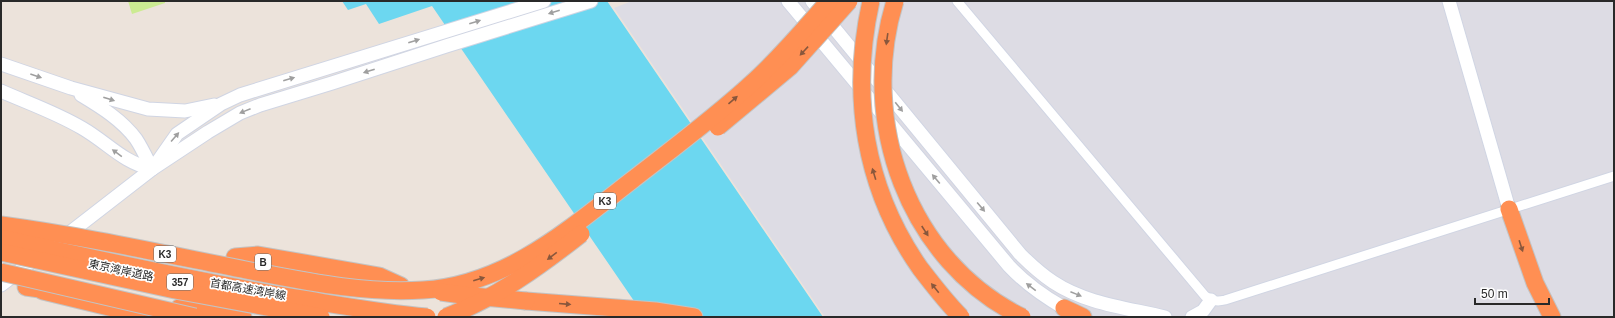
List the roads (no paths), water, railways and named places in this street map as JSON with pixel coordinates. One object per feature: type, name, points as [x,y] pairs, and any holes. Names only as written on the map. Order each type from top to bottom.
[{"type":"highway","name":"K3","points":[[1,225],[42,230],[282,277],[368,290],[424,290],[454,286],[486,277],[518,263],[563,233],[711,118],[752,83],[786,50],[829,1]]},
{"type":"highway","name":"K3","points":[[446,317],[462,311],[498,293],[528,274],[727,120],[790,67],[849,1]]},
{"type":"highway","points":[[871,1],[863,42],[861,97],[870,160],[886,208],[896,230],[931,283],[961,317]]},
{"type":"highway","points":[[895,1],[888,27],[885,51],[884,96],[888,136],[899,179],[923,228],[951,264],[980,291],[997,303],[1022,317]]},
{"type":"highway","points":[[1509,209],[1528,265],[1548,310]]},
{"type":"highway","points":[[1,218],[355,316]]},
{"type":"highway","name":"B","points":[[1,218],[462,295],[654,311],[694,317]]},
{"type":"highway","name":"首都高速湾岸線","points":[[1,238],[216,284],[374,311],[426,317]]},
{"type":"highway","name":"東京湾岸道路","points":[[1,243],[161,278],[355,316]]},
{"type":"highway","name":"東京湾岸道路","points":[[1,252],[175,290],[321,317]]},
{"type":"highway","name":"首都高速湾岸線","points":[[1,258],[144,289],[297,317]]},
{"type":"highway","points":[[1,272],[195,317]]},
{"type":"highway","points":[[1,280],[150,317]]},
{"type":"highway","points":[[26,287],[243,317]]},
{"type":"highway","points":[[1064,308],[1083,317]]},
{"type":"street","points":[[152,169],[177,134],[221,104],[258,88],[544,1]]},
{"type":"street","points":[[1,285],[152,169],[240,113],[260,105],[591,1]]},
{"type":"street","points":[[788,1],[1009,266],[1025,283],[1064,308]]},
{"type":"street","points":[[812,1],[1020,254],[1037,271],[1054,283],[1073,293],[1093,300],[1165,317]]},
{"type":"street","points":[[957,1],[1205,296],[1211,300],[1225,300],[1614,176]]},
{"type":"street","points":[[1449,1],[1509,209]]},
{"type":"street","points":[[1,64],[71,88],[136,107],[160,111],[185,111],[221,104]]},
{"type":"street","points":[[71,88],[119,121],[136,140],[152,169]]},
{"type":"street","points":[[1,91],[74,124],[90,133],[126,159],[152,169]]},
{"type":"street","points":[[1192,317],[1202,310],[1211,300]]},
{"type":"water","points":[[342,1],[607,1],[823,317],[645,317],[432,6],[379,24],[366,4],[348,10]]}]
